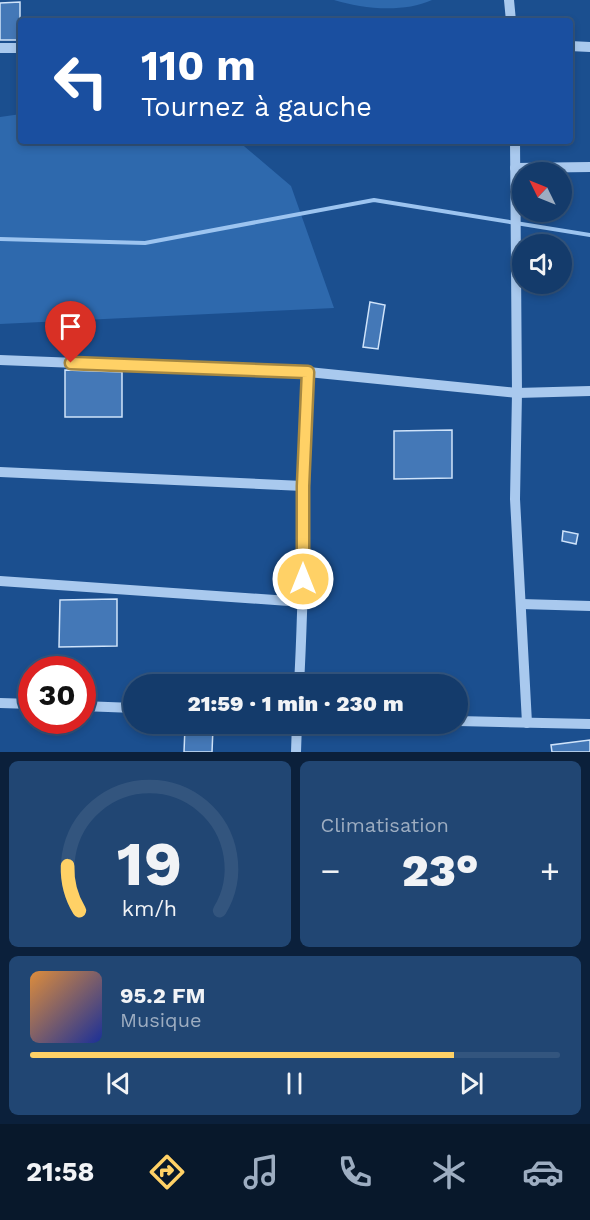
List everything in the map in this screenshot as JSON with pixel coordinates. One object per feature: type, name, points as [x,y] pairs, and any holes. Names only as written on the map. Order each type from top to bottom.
[{"type":"street","points":[[509,0],[511,18]]},
{"type":"street","points":[[573,46],[590,47]]},
{"type":"street","points":[[0,48],[18,48]]},
{"type":"street","points":[[515,144],[515,162]]},
{"type":"street","points":[[572,167],[590,167]]},
{"type":"street","points":[[515,222],[517,393],[515,499],[528,723]]},
{"type":"street","points":[[0,360],[308,372],[517,393],[590,392]]},
{"type":"street","points":[[299,674],[308,372]]},
{"type":"street","points":[[0,472],[303,486]]},
{"type":"street","points":[[0,581],[303,602]]},
{"type":"street","points":[[521,604],[590,606]]},
{"type":"street","points":[[0,703],[18,704]]},
{"type":"street","points":[[96,707],[123,708]]},
{"type":"street","points":[[468,721],[590,724]]},
{"type":"street","points":[[296,752],[297,734]]},
{"type":"shaded area","points":[[334,0],[432,0],[409,7],[383,8],[357,6]]},
{"type":"shaded area","points":[[18,114],[18,144],[242,144],[291,186],[334,308],[0,324],[0,117]]},
{"type":"building","points":[[20,2],[18,40],[0,40],[0,3]]},
{"type":"building","points":[[370,302],[385,305],[378,349],[363,347]]},
{"type":"building","points":[[65,370],[122,372],[122,417],[65,417]]},
{"type":"building","points":[[452,430],[452,478],[394,479],[394,431]]},
{"type":"building","points":[[563,531],[578,534],[576,544],[562,541]]},
{"type":"building","points":[[117,599],[117,646],[59,647],[60,600]]},
{"type":"building","points":[[185,734],[213,734],[212,752],[184,752]]},
{"type":"building","points":[[590,740],[590,752],[552,752],[551,745]]},
{"type":"waterway","points":[[0,239],[145,243],[374,200],[590,235]]},
{"type":"route","points":[[71,363],[308,372],[303,486],[303,579]]}]
